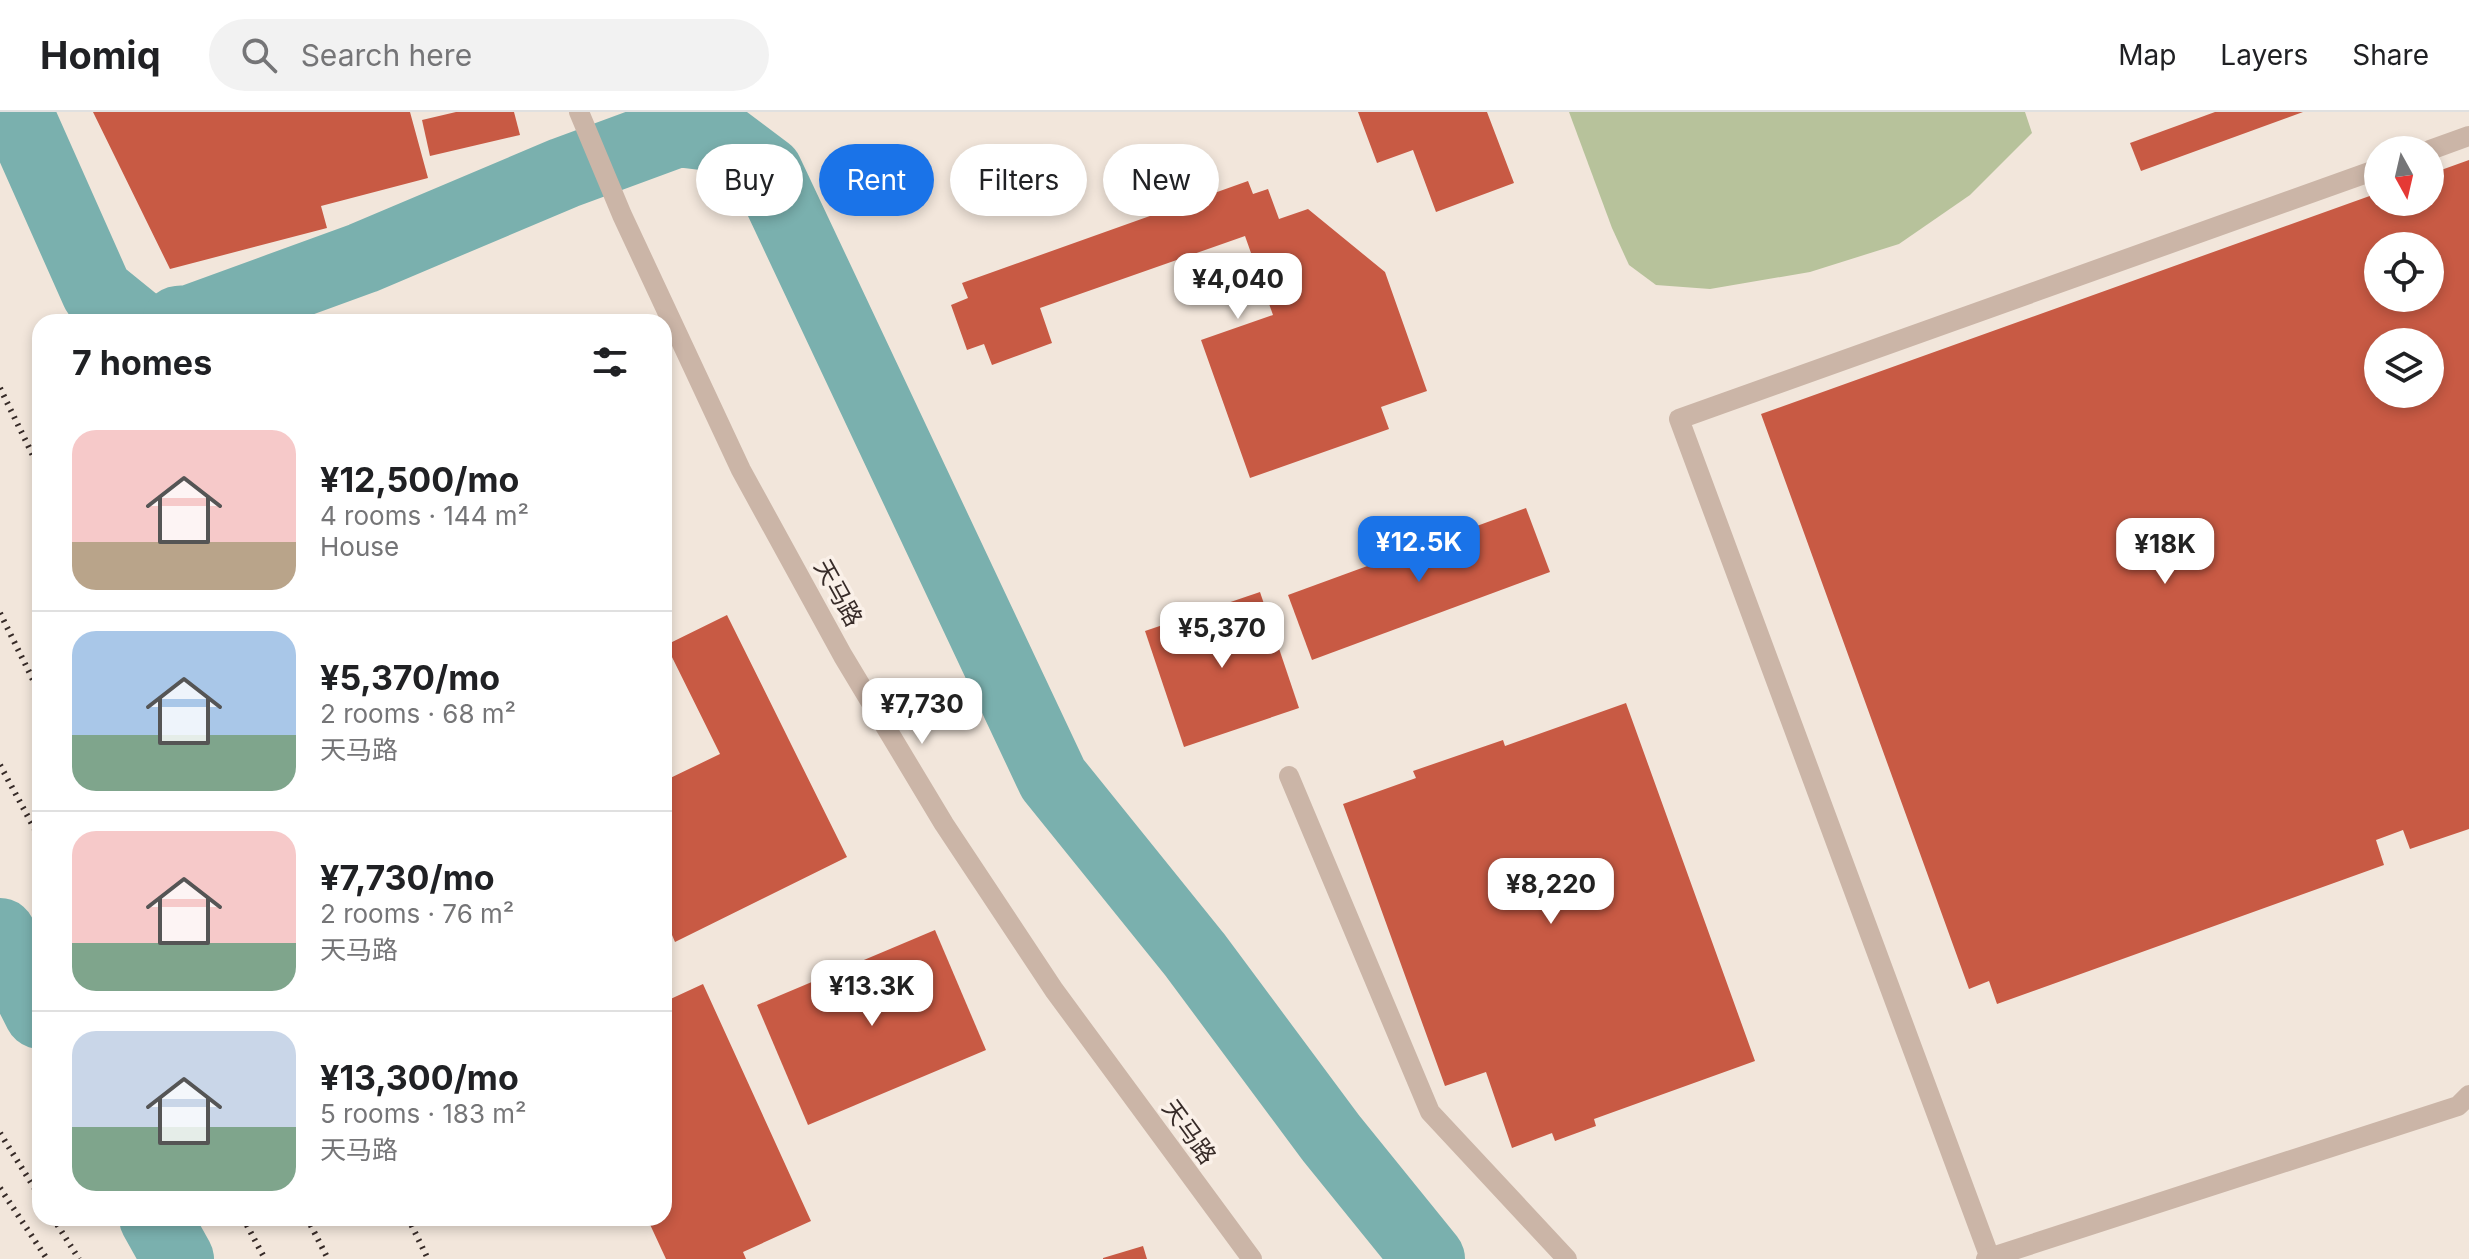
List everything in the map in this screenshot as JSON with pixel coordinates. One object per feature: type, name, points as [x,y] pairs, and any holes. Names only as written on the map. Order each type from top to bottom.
[{"type":"street","name":"天马路","points":[[579,112],[668,314]]},
{"type":"street","points":[[2444,145],[2469,136]]},
{"type":"street","points":[[2364,174],[1679,419],[1988,1258],[2458,1106],[2469,1095]]},
{"type":"street","name":"天马路","points":[[672,322],[741,470],[850,669],[944,824],[1054,990],[1252,1259]]},
{"type":"street","points":[[1289,776],[1430,1112],[1567,1259]]},
{"type":"green space","points":[[1569,112],[2025,112],[2032,133],[1970,195],[1899,244],[1810,272],[1710,289],[1656,285],[1629,265]]},
{"type":"building","points":[[93,112],[410,112],[428,178],[321,206],[327,228],[170,269]]},
{"type":"building","points":[[456,112],[514,112],[520,135],[430,156],[422,120]]},
{"type":"building","points":[[1358,112],[1487,112],[1514,183],[1436,212],[1413,150],[1377,163]]},
{"type":"building","points":[[2215,112],[2303,112],[2141,171],[2130,143]]},
{"type":"building","points":[[2469,160],[2469,829],[2410,849],[2403,830],[2376,840],[2384,865],[1997,1004],[1989,981],[1969,989],[1761,414],[2364,198],[2364,216],[2444,216],[2444,169]]},
{"type":"building","points":[[1248,181],[1253,194],[1268,189],[1279,219],[1308,209],[1385,272],[1427,391],[1381,407],[1389,429],[1250,478],[1201,340],[1273,315],[1245,236],[1040,308],[1052,343],[992,365],[984,344],[967,350],[951,305],[968,298],[962,283],[1150,216],[1219,216],[1219,191]]},
{"type":"building","points":[[1526,508],[1550,572],[1312,660],[1288,595]]},
{"type":"building","points":[[1260,592],[1299,708],[1184,747],[1145,631]]},
{"type":"building","points":[[727,615],[847,857],[675,942],[672,935],[672,777],[720,754],[672,657],[672,642]]},
{"type":"building","points":[[1626,703],[1755,1061],[1594,1119],[1596,1126],[1555,1141],[1552,1133],[1512,1148],[1486,1072],[1445,1086],[1343,804],[1416,778],[1413,771],[1503,740],[1505,746]]},
{"type":"building","points":[[935,930],[986,1050],[808,1125],[757,1005]]},
{"type":"building","points":[[703,984],[811,1221],[743,1252],[746,1259],[666,1259],[651,1226],[672,1226],[672,998]]},
{"type":"building","points":[[1143,1246],[1147,1259],[1103,1259],[1103,1258]]},
{"type":"waterway","points":[[17,112],[97,292],[124,314]]},
{"type":"waterway","points":[[209,314],[363,258],[564,173],[678,131],[719,136],[767,172],[1053,779],[1195,955],[1331,1138],[1429,1259]]},
{"type":"waterway","points":[[0,934],[32,997]]},
{"type":"waterway","points":[[159,1226],[178,1259]]},
{"type":"railway","points":[[0,388],[32,454]]},
{"type":"railway","points":[[0,613],[32,678]]},
{"type":"railway","points":[[0,765],[32,824]]},
{"type":"railway","points":[[0,1133],[32,1184]]},
{"type":"railway","points":[[0,1188],[47,1259]]},
{"type":"railway","points":[[58,1226],[79,1259]]},
{"type":"railway","points":[[247,1226],[265,1259]]},
{"type":"railway","points":[[311,1226],[328,1259]]},
{"type":"railway","points":[[412,1226],[428,1259]]}]
